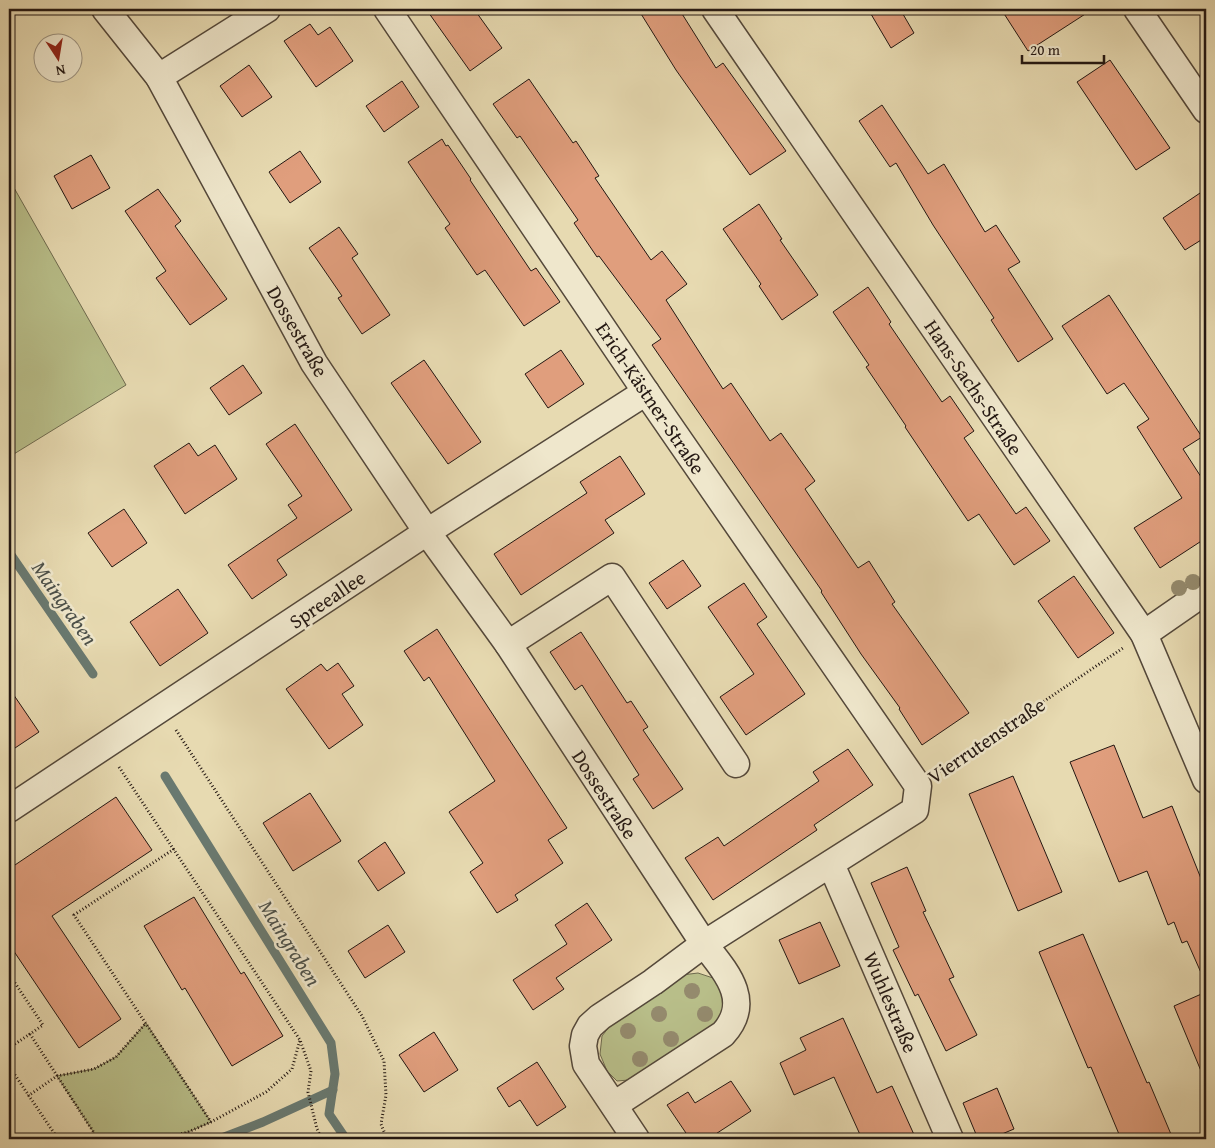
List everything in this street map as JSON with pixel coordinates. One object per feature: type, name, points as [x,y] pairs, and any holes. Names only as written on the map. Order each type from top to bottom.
[{"type":"street","name":"Dossestraße","points":[[105,9],[159,77],[314,363],[427,532],[508,644],[704,944],[726,972],[736,1000],[736,1016],[731,1025],[723,1034],[614,1105]]},
{"type":"street","points":[[159,77],[267,9]]},
{"type":"street","name":"Erich-Kästner-Straße","points":[[387,9],[646,392],[918,786]]},
{"type":"street","name":"Hans-Sachs-Straße","points":[[715,9],[1144,634],[1206,780]]},
{"type":"street","points":[[1137,9],[1206,110]]},
{"type":"street","name":"Spreeallee","points":[[9,809],[427,532],[646,392]]},
{"type":"street","points":[[508,644],[612,577],[736,764]]},
{"type":"street","points":[[1144,634],[1206,591]]},
{"type":"street","name":"Vierrutenstraße","points":[[704,944],[915,810],[918,786]]},
{"type":"street","name":"Wuhlestraße","points":[[831,864],[950,1139]]},
{"type":"street","points":[[636,1139],[586,1064],[583,1046],[585,1035],[590,1026],[600,1017],[653,982],[704,944]]},
{"type":"path","name":"Vierrutenstraße","points":[[918,786],[1144,634]]},
{"type":"path","points":[[162,708],[362,1016],[384,1061],[386,1095],[381,1124],[387,1139]]},
{"type":"path","points":[[105,745],[300,1040],[311,1071],[308,1092],[317,1129],[322,1139]]},
{"type":"path","points":[[174,849],[74,915],[211,1122]]},
{"type":"path","points":[[9,974],[43,1025],[9,1048]]},
{"type":"path","points":[[28,1096],[57,1076],[94,1069],[116,1057],[146,1023]]},
{"type":"path","points":[[30,1034],[98,1139]]},
{"type":"path","points":[[161,1139],[188,1132],[211,1122],[266,1092],[292,1069],[300,1040]]},
{"type":"path","points":[[9,1066],[58,1139]]},
{"type":"green space","points":[[9,179],[126,385],[9,457]]},
{"type":"green space","points":[[698,973],[713,978],[722,989],[724,1002],[721,1019],[712,1032],[640,1079],[617,1081],[607,1071],[600,1054],[602,1036],[616,1018],[682,975]]},
{"type":"green space","points":[[146,1023],[211,1122],[188,1132],[160,1139],[98,1139],[57,1076],[94,1069],[116,1057]]},
{"type":"building","points":[[426,9],[474,9],[502,48],[470,71]]},
{"type":"building","points":[[638,9],[679,9],[716,68],[723,63],[786,151],[750,175],[676,70]]},
{"type":"building","points":[[868,9],[900,9],[914,33],[891,48]]},
{"type":"building","points":[[1001,9],[1093,9],[1028,51]]},
{"type":"building","points":[[310,24],[318,35],[330,27],[353,61],[316,87],[284,41]]},
{"type":"building","points":[[1110,60],[1170,148],[1136,170],[1077,82]]},
{"type":"building","points":[[249,65],[272,97],[242,117],[220,86]]},
{"type":"building","points":[[529,79],[573,143],[576,141],[599,176],[595,178],[651,260],[662,251],[687,284],[666,300],[723,389],[731,383],[770,441],[781,433],[815,481],[805,489],[858,568],[869,561],[895,602],[892,604],[969,713],[922,745],[900,708],[861,654],[822,591],[652,345],[661,339],[599,256],[597,257],[574,223],[578,220],[520,136],[517,138],[493,104]]},
{"type":"building","points":[[402,81],[419,107],[384,132],[366,106]]},
{"type":"building","points":[[882,105],[928,174],[944,164],[985,232],[996,225],[1020,262],[1008,269],[1053,339],[1018,362],[991,320],[994,318],[933,225],[896,163],[890,167],[859,121]]},
{"type":"building","points":[[442,139],[471,179],[531,271],[536,268],[560,302],[524,326],[485,270],[477,275],[445,228],[450,224],[408,162]]},
{"type":"building","points":[[300,151],[321,182],[290,203],[269,172]]},
{"type":"building","points":[[91,155],[110,188],[72,209],[54,176]]},
{"type":"building","points":[[158,189],[181,221],[175,226],[227,299],[190,325],[156,278],[166,271],[125,211]]},
{"type":"building","points":[[1206,189],[1206,237],[1185,250],[1163,218]]},
{"type":"building","points":[[759,204],[782,239],[780,240],[818,295],[782,320],[759,286],[761,284],[723,229]]},
{"type":"building","points":[[339,227],[358,254],[352,258],[390,315],[362,334],[338,298],[342,296],[309,248]]},
{"type":"building","points":[[868,287],[891,322],[889,324],[942,402],[950,396],[974,431],[964,438],[1016,514],[1026,507],[1050,541],[1014,565],[979,514],[968,521],[866,367],[869,365],[833,312]]},
{"type":"building","points":[[1109,295],[1202,437],[1183,449],[1206,482],[1206,538],[1160,568],[1134,528],[1182,498],[1137,427],[1149,419],[1124,383],[1107,394],[1062,326]]},
{"type":"building","points":[[561,350],[584,384],[548,408],[525,374]]},
{"type":"building","points":[[424,360],[481,442],[448,464],[391,383]]},
{"type":"building","points":[[243,365],[262,393],[229,415],[210,388]]},
{"type":"building","points":[[295,424],[352,510],[277,560],[287,575],[252,599],[228,565],[297,518],[288,505],[302,496],[266,444]]},
{"type":"building","points":[[189,443],[198,456],[215,445],[237,479],[185,514],[154,466]]},
{"type":"building","points":[[620,456],[645,494],[605,520],[614,533],[521,595],[494,554],[587,493],[580,482]]},
{"type":"building","points":[[124,509],[147,543],[112,567],[88,533]]},
{"type":"building","points":[[683,560],[701,586],[667,609],[649,583]]},
{"type":"building","points":[[1074,576],[1114,633],[1078,658],[1038,601]]},
{"type":"building","points":[[744,583],[767,617],[757,624],[805,694],[746,735],[720,697],[754,674],[708,607]]},
{"type":"building","points":[[178,589],[208,633],[160,666],[130,622]]},
{"type":"building","points":[[437,629],[567,828],[548,840],[563,863],[515,895],[518,900],[497,913],[470,872],[483,863],[449,812],[495,781],[429,677],[424,681],[404,651]]},
{"type":"building","points":[[581,632],[627,703],[631,701],[648,727],[643,730],[683,789],[653,809],[633,779],[639,775],[582,685],[575,690],[550,652]]},
{"type":"building","points":[[338,663],[354,686],[342,694],[363,725],[329,749],[286,689],[321,664],[327,671]]},
{"type":"building","points":[[9,688],[39,732],[9,752]]},
{"type":"building","points":[[1114,745],[1143,818],[1172,806],[1206,891],[1206,984],[1187,941],[1182,943],[1174,922],[1168,925],[1147,871],[1119,882],[1070,762]]},
{"type":"building","points":[[848,749],[873,785],[814,825],[817,830],[713,900],[685,858],[718,837],[724,846],[819,781],[813,772]]},
{"type":"building","points":[[1013,776],[1062,892],[1018,911],[969,794]]},
{"type":"building","points":[[310,793],[341,841],[293,871],[263,823]]},
{"type":"building","points":[[116,797],[152,850],[52,916],[121,1019],[79,1048],[9,944],[9,869]]},
{"type":"building","points":[[385,842],[405,873],[378,891],[358,861]]},
{"type":"building","points":[[907,867],[926,911],[923,912],[954,977],[949,979],[977,1035],[946,1051],[918,994],[915,996],[893,950],[899,947],[871,883]]},
{"type":"building","points":[[194,897],[241,974],[244,972],[283,1036],[232,1066],[185,988],[182,990],[144,926]]},
{"type":"building","points":[[587,903],[612,940],[556,978],[564,989],[533,1010],[513,980],[567,944],[555,925]]},
{"type":"building","points":[[820,922],[840,966],[799,984],[779,940]]},
{"type":"building","points":[[388,925],[405,952],[365,978],[348,951]]},
{"type":"building","points":[[1083,934],[1173,1139],[1121,1139],[1091,1067],[1088,1068],[1039,952]]},
{"type":"building","points":[[1206,992],[1206,1083],[1174,1006]]},
{"type":"building","points":[[843,1018],[877,1093],[892,1086],[916,1139],[862,1139],[834,1077],[794,1095],[780,1063],[806,1050],[800,1038]]},
{"type":"building","points":[[434,1032],[458,1070],[424,1092],[399,1055]]},
{"type":"building","points":[[537,1062],[566,1107],[537,1126],[520,1100],[509,1107],[497,1088]]},
{"type":"building","points":[[731,1081],[751,1111],[708,1139],[690,1139],[667,1105],[688,1092],[695,1103]]},
{"type":"building","points":[[997,1088],[1014,1129],[990,1139],[978,1139],[963,1103]]},
{"type":"waterway","name":"Maingraben","points":[[9,552],[93,674]]},
{"type":"waterway","name":"Maingraben","points":[[165,776],[331,1043],[335,1074],[329,1114],[346,1139]]},
{"type":"waterway","points":[[219,1139],[263,1122],[333,1090]]}]
